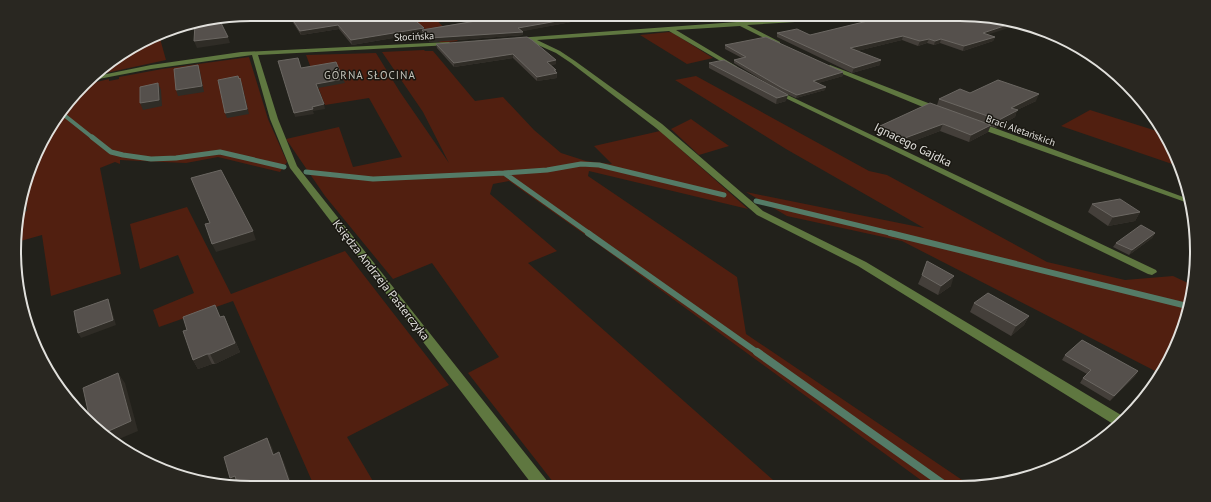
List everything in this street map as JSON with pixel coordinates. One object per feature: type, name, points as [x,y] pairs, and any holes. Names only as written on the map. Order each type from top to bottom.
[{"type":"street","points":[[509,40],[784,21]]},
{"type":"street","points":[[740,24],[787,48]]},
{"type":"street","points":[[670,29],[742,72]]},
{"type":"street","points":[[529,39],[558,52],[573,62],[659,126],[760,213],[862,264],[1117,420]]},
{"type":"street","name":"Słocińska","points":[[101,77],[176,62],[254,53],[458,44]]},
{"type":"street","name":"Księdza Andrzeja Pasterczyka","points":[[254,53],[274,120],[286,152],[297,172],[538,481]]},
{"type":"street","points":[[820,62],[942,112]]},
{"type":"street","name":"Ignacego Gajdka","points":[[767,87],[1152,272]]},
{"type":"street","name":"Braci Aletańskich","points":[[971,122],[1184,200]]},
{"type":"shaded area","points":[[415,21],[437,21],[458,41],[441,43]]},
{"type":"shaded area","points":[[669,32],[713,58],[687,64],[640,35]]},
{"type":"shaded area","points":[[160,40],[166,60],[106,73],[136,52]]},
{"type":"shaded area","points":[[433,51],[475,101],[503,97],[534,130],[561,153],[586,161],[612,164],[594,146],[660,131],[748,209],[589,171],[588,176],[737,277],[746,334],[964,481],[922,481],[509,181],[493,184],[490,194],[557,251],[528,263],[774,481],[552,481],[468,373],[499,357],[432,263],[393,279],[325,196],[286,139],[339,127],[353,167],[402,157],[369,98],[325,105],[306,55],[376,53],[400,92],[449,163],[423,112],[382,52]]},
{"type":"shaded area","points":[[249,57],[268,119],[287,162],[280,172],[218,157],[186,163],[120,160],[120,164],[115,162],[100,168],[121,274],[51,296],[42,235],[21,241],[25,206],[33,177],[45,149],[60,123],[78,99],[94,83],[109,79],[109,81],[119,79],[119,77],[162,69]]},
{"type":"shaded area","points":[[696,76],[869,171],[887,175],[1047,262],[1125,280],[1173,276],[1188,283],[1186,296],[1178,325],[1159,366],[1156,371],[902,241],[787,216],[746,192],[924,228],[786,149],[675,80]]},
{"type":"shaded area","points":[[1090,110],[1156,131],[1172,164],[1061,126]]},
{"type":"shaded area","points":[[691,119],[729,146],[699,155],[671,129]]},
{"type":"shaded area","points":[[187,207],[231,294],[345,251],[449,385],[347,437],[373,481],[312,481],[233,301],[159,327],[153,310],[194,293],[178,255],[140,269],[130,224]]},
{"type":"building","points":[[294,21],[416,21],[424,28],[351,40],[338,25],[300,31]]},
{"type":"building","points":[[476,21],[558,21],[518,28],[523,32],[430,38],[422,30]]},
{"type":"building","points":[[868,21],[975,21],[1006,25],[983,33],[995,37],[964,46],[941,39],[935,41],[929,39],[920,41],[903,36],[850,48],[881,60],[854,68],[777,33],[797,29],[810,35]]},
{"type":"building","points":[[221,23],[228,37],[194,41],[195,28]]},
{"type":"building","points":[[527,37],[556,60],[547,62],[556,70],[554,70],[557,73],[537,77],[513,54],[454,63],[436,44]]},
{"type":"building","points":[[766,37],[843,72],[813,81],[826,87],[797,95],[734,60],[746,57],[725,45]]},
{"type":"building","points":[[298,58],[301,68],[336,62],[343,79],[316,84],[324,104],[312,107],[313,109],[294,113],[278,61]]},
{"type":"building","points":[[724,60],[788,95],[777,98],[709,63]]},
{"type":"building","points":[[198,65],[202,86],[176,90],[174,69]]},
{"type":"building","points":[[238,76],[239,79],[240,78],[247,109],[225,113],[218,80]]},
{"type":"building","points":[[998,80],[1039,94],[1011,108],[1018,110],[999,120],[939,99],[960,89],[970,93]]},
{"type":"building","points":[[158,83],[159,100],[140,103],[140,87]]},
{"type":"building","points":[[930,103],[991,125],[971,135],[943,124],[905,138],[880,126]]},
{"type":"building","points":[[221,170],[253,231],[212,244],[205,224],[210,223],[191,178]]},
{"type":"building","points":[[1120,199],[1140,212],[1113,217],[1092,204]]},
{"type":"building","points":[[1141,225],[1155,233],[1132,250],[1116,243]]},
{"type":"building","points":[[927,261],[954,276],[941,286],[922,275]]},
{"type":"building","points":[[988,293],[1029,316],[1016,326],[974,303]]},
{"type":"building","points":[[108,299],[113,320],[78,333],[74,311]]},
{"type":"building","points":[[215,305],[220,317],[224,316],[235,343],[193,360],[183,331],[187,330],[183,317]]},
{"type":"building","points":[[1082,340],[1138,371],[1114,396],[1083,378],[1091,370],[1065,355]]},
{"type":"building","points":[[118,373],[131,421],[108,431],[89,415],[83,388]]},
{"type":"building","points":[[267,438],[273,455],[279,452],[289,481],[236,481],[235,476],[230,478],[224,457]]},
{"type":"waterway","points":[[65,116],[93,138]]},
{"type":"waterway","points":[[92,137],[111,152],[123,155],[151,159],[176,158],[220,152],[284,167]]},
{"type":"waterway","points":[[504,173],[547,170],[581,164],[599,165],[724,195]]},
{"type":"waterway","points":[[306,172],[373,179],[504,173]]},
{"type":"waterway","points":[[504,173],[590,234]]},
{"type":"waterway","points":[[756,201],[894,234]]},
{"type":"waterway","points":[[588,233],[758,353]]},
{"type":"waterway","points":[[890,233],[1184,305]]},
{"type":"waterway","points":[[757,352],[939,481]]},
{"type":"district","name":"GÓRNA SŁOCINA","points":[[370,75]]}]
